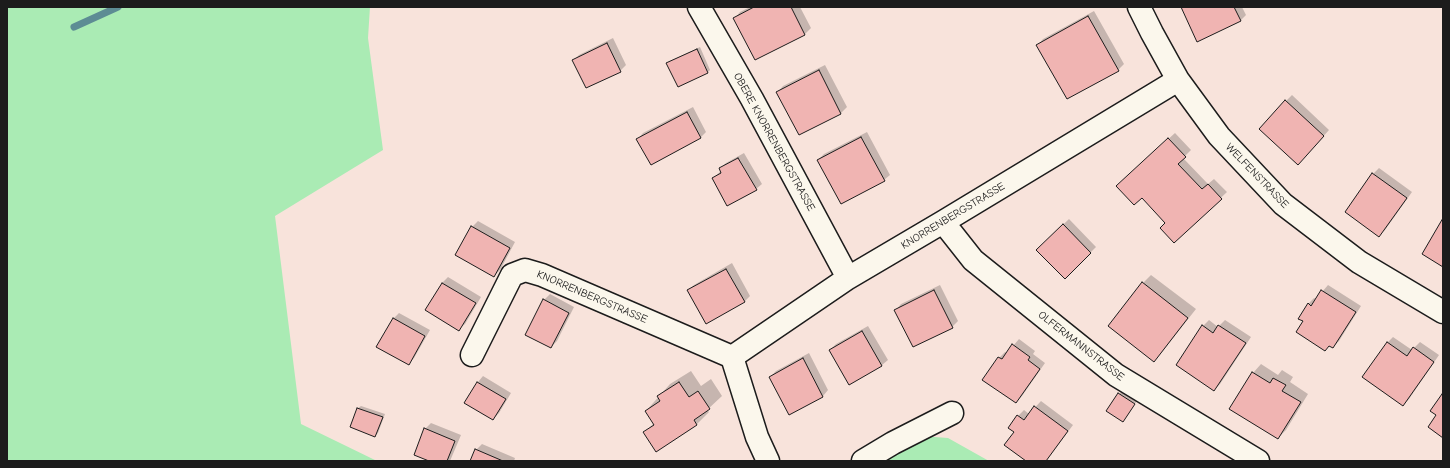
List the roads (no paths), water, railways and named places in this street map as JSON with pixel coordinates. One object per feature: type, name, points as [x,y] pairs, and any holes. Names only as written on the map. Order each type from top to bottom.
[{"type":"street","name":"OBERE KNORRENBERGSTRASSE","points":[[699,7],[752,98],[848,278]]},
{"type":"street","name":"WELFENSTRASSE","points":[[1139,7],[1178,80],[1219,136],[1283,204],[1359,262],[1443,312]]},
{"type":"street","name":"KNORRENBERGSTRASSE","points":[[472,355],[512,275],[526,270],[542,275],[732,357],[848,278],[1178,80]]},
{"type":"street","name":"OLFERMANNSTRASSE","points":[[943,222],[973,260],[1116,375],[1258,461]]},
{"type":"street","points":[[732,357],[757,437],[768,461]]},
{"type":"street","points":[[863,461],[893,443],[952,413]]},
{"type":"waterway","points":[[74,27],[118,7]]}]
